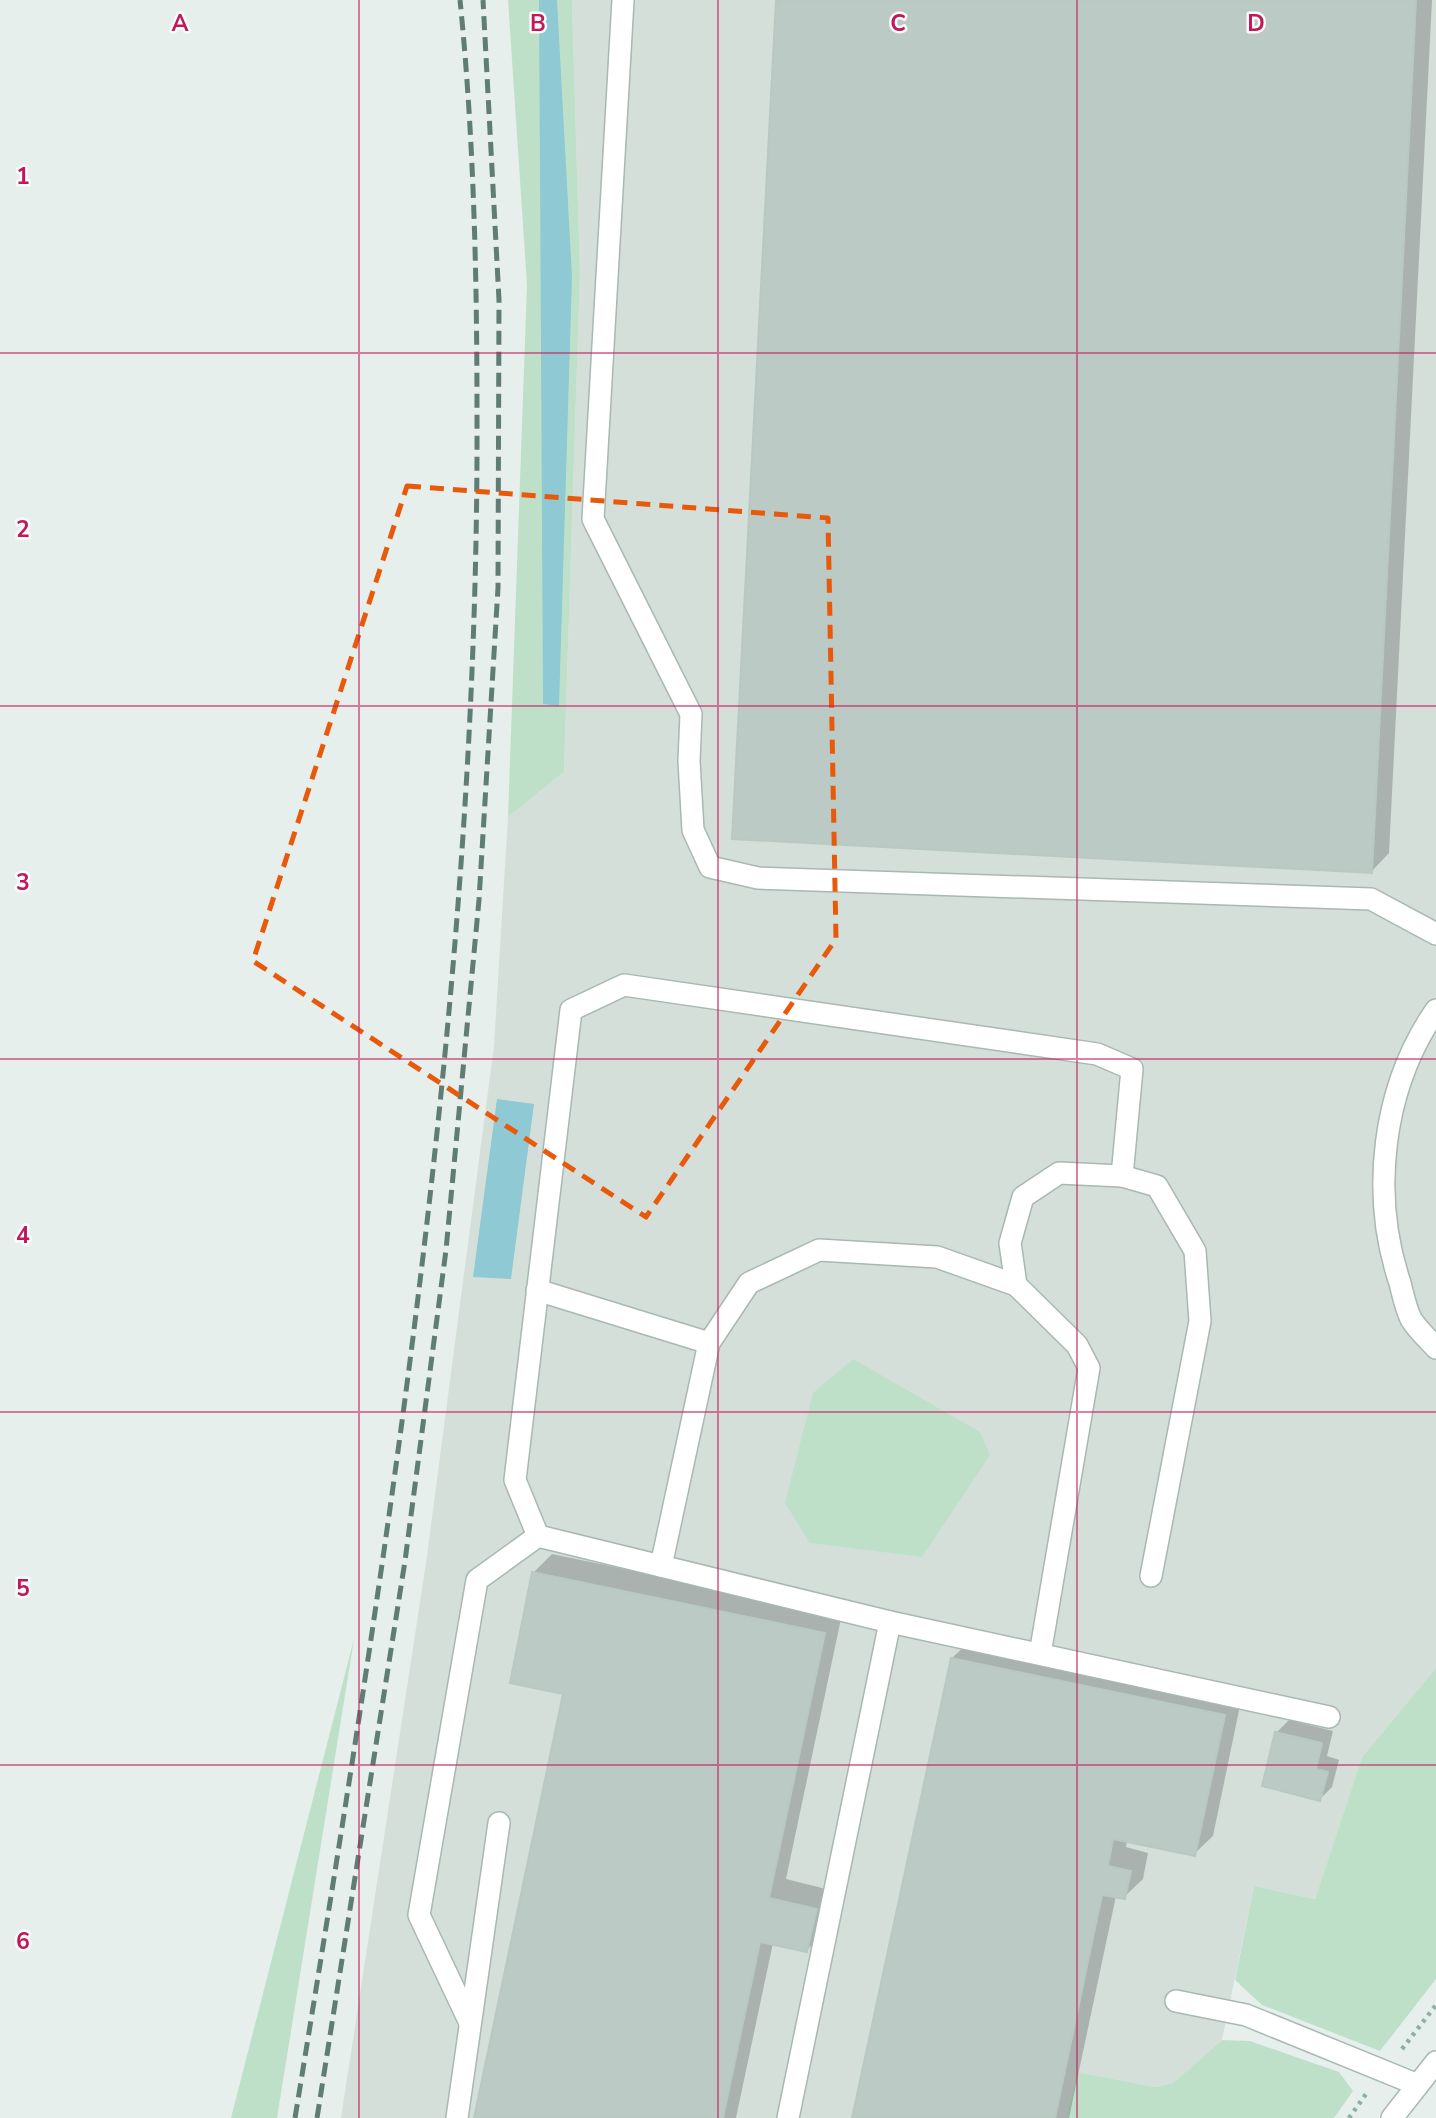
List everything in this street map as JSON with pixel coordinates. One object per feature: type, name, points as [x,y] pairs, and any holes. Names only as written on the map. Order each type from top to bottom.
[{"type":"street","points":[[622,0],[593,519],[691,714],[689,761],[693,830],[710,867],[758,878],[1371,899],[1436,934]]},
{"type":"street","points":[[538,1536],[515,1480],[571,1010],[624,985],[1097,1054],[1132,1069],[1122,1176]]},
{"type":"street","points":[[1436,1010],[1425,1026],[1394,1100],[1383,1174],[1388,1248],[1412,1320],[1436,1348]]},
{"type":"street","points":[[1016,1285],[1010,1243],[1023,1197],[1059,1174],[1122,1176],[1157,1185],[1195,1251],[1200,1321],[1152,1576]]},
{"type":"street","points":[[660,1566],[709,1343],[749,1283],[819,1250],[937,1257],[1016,1285],[1077,1345],[1088,1368],[1040,1654]]},
{"type":"street","points":[[537,1290],[709,1343]]},
{"type":"street","points":[[470,2023],[419,1914],[477,1580],[538,1536],[890,1622],[1329,1717]]},
{"type":"street","points":[[788,2118],[890,1622]]},
{"type":"street","points":[[457,2118],[499,1823]]},
{"type":"street","points":[[1176,2001],[1246,2015],[1418,2085]]},
{"type":"street","points":[[1392,2118],[1436,2062]]},
{"type":"highlighted area","points":[[407,486],[828,518],[836,939],[646,1217],[253,961]]},
{"type":"shaded area","points":[[572,0],[1436,0],[1436,1668],[1362,1757],[1315,1899],[1254,1886],[1222,2040],[1173,2083],[1155,2087],[1077,2072],[1067,2118],[341,2118],[426,1563],[494,1046],[508,817],[564,772],[580,273]]},
{"type":"green space","points":[[508,0],[572,0],[580,273],[564,772],[508,817],[527,285]]},
{"type":"green space","points":[[853,1359],[980,1432],[990,1455],[922,1557],[810,1543],[785,1503],[813,1393]]},
{"type":"green space","points":[[354,1639],[277,2118],[231,2118]]},
{"type":"green space","points":[[1436,1668],[1436,1979],[1380,2051],[1262,2005],[1235,1980],[1254,1886],[1315,1899],[1362,1757]]},
{"type":"green space","points":[[1222,2040],[1250,2041],[1339,2072],[1353,2091],[1334,2118],[1067,2118],[1077,2072],[1155,2087],[1173,2083]]},
{"type":"water","points":[[539,0],[557,0],[572,277],[559,706],[543,704]]},
{"type":"water","points":[[497,1099],[534,1104],[511,1279],[473,1277]]},
{"type":"building","points":[[776,0],[1416,0],[1372,873],[732,839]]},
{"type":"building","points":[[532,1572],[825,1633],[769,1898],[817,1909],[807,1952],[760,1942],[723,2118],[474,2118],[563,1694],[510,1683]]},
{"type":"building","points":[[951,1658],[1225,1715],[1195,1856],[1113,1839],[1108,1866],[1131,1871],[1125,1899],[1102,1895],[1055,2118],[852,2118]]},
{"type":"building","points":[[1275,1732],[1322,1743],[1316,1769],[1328,1772],[1320,1801],[1262,1786]]},
{"type":"railway","points":[[295,2118],[394,1483],[445,1058],[462,845],[474,631],[477,417],[474,208],[460,0]]},
{"type":"railway","points":[[317,2118],[405,1561],[446,1250],[479,900],[498,588],[499,300],[483,0]]}]
